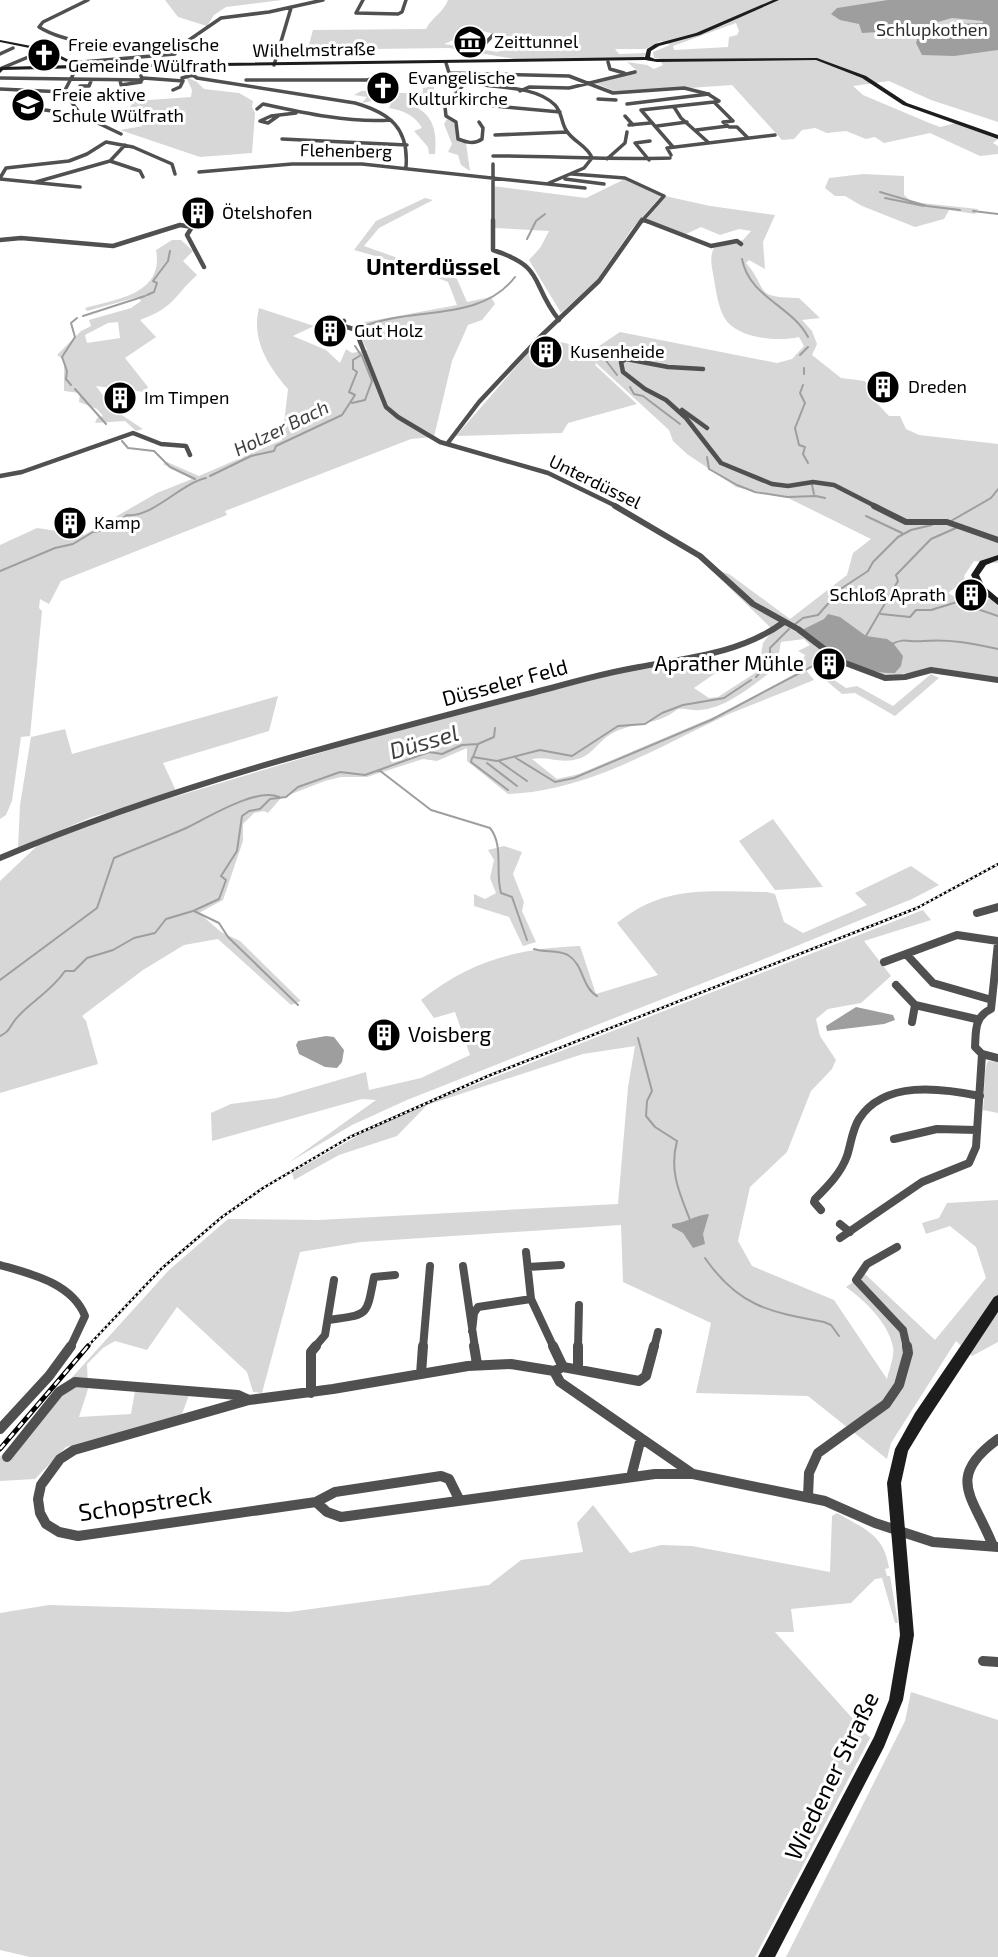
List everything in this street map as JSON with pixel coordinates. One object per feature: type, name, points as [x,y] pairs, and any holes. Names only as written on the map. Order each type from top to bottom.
[{"type":"main road","points":[[777,0],[698,34],[656,45],[649,58],[669,60],[799,57],[822,60],[869,79],[901,102],[998,137]]},
{"type":"main road","points":[[0,43],[45,50],[73,65]]},
{"type":"main road","name":"Wilhelmstraße","points":[[4,69],[73,65],[139,67],[649,58]]},
{"type":"main road","points":[[998,557],[983,563],[975,575],[982,588],[998,602]]},
{"type":"main road","name":"Wiedener Straße","points":[[766,1957],[879,1742],[896,1700],[907,1635],[894,1483],[902,1449],[998,1301]]},
{"type":"street","points":[[88,0],[43,22],[39,27],[47,32],[102,45],[176,49]]},
{"type":"street","points":[[274,65],[293,7],[292,0]]},
{"type":"street","points":[[64,92],[71,79],[73,65],[175,54],[176,49],[218,20],[323,0]]},
{"type":"street","points":[[363,0],[356,13],[399,13],[407,0]]},
{"type":"street","points":[[481,48],[493,35]]},
{"type":"street","points":[[0,43],[13,48],[0,54]]},
{"type":"street","points":[[4,69],[45,50]]},
{"type":"street","points":[[608,62],[610,69],[625,74]]},
{"type":"street","points":[[446,63],[449,74],[465,83],[520,92],[551,101],[560,112],[567,132],[586,146],[592,158]]},
{"type":"street","points":[[190,66],[192,75]]},
{"type":"street","points":[[139,67],[143,78]]},
{"type":"street","points":[[520,92],[529,87],[559,89],[635,72]]},
{"type":"street","points":[[449,74],[568,76],[619,94],[682,88],[711,94],[719,101],[641,110],[650,123]]},
{"type":"street","points":[[143,78],[183,79],[192,75],[206,80],[232,82],[367,80],[379,77]]},
{"type":"street","points":[[0,78],[120,80],[119,84],[125,85],[137,85],[143,78]]},
{"type":"street","points":[[173,90],[180,87],[183,79]]},
{"type":"street","points":[[80,86],[89,86],[90,81]]},
{"type":"street","points":[[232,82],[355,103],[380,111],[403,132],[407,145],[406,167]]},
{"type":"street","points":[[465,83],[445,108],[446,116],[456,122],[458,139],[467,142],[482,139],[483,128],[479,122]]},
{"type":"street","points":[[0,89],[64,92]]},
{"type":"street","points":[[64,92],[80,116]]},
{"type":"street","points":[[598,99],[613,101],[619,94]]},
{"type":"street","points":[[627,104],[711,94]]},
{"type":"street","points":[[714,102],[733,121],[723,122],[728,126]]},
{"type":"street","points":[[257,109],[263,104],[304,113],[376,121],[391,120]]},
{"type":"street","points":[[484,105],[560,112]]},
{"type":"street","points":[[674,107],[709,143]]},
{"type":"street","points":[[45,110],[80,116],[121,134]]},
{"type":"street","points":[[278,116],[304,113]]},
{"type":"street","points":[[625,116],[631,125],[650,123],[657,126],[673,147]]},
{"type":"street","points":[[657,126],[695,118]]},
{"type":"street","points":[[696,130],[737,127],[748,138]]},
{"type":"street","points":[[495,135],[567,132]]},
{"type":"street","points":[[607,159],[627,140],[627,132]]},
{"type":"street","points":[[493,156],[649,160],[671,157],[667,148],[775,135]]},
{"type":"street","points":[[282,139],[407,145]]},
{"type":"street","points":[[649,160],[635,143],[650,141]]},
{"type":"street","points":[[80,187],[0,179],[6,168],[52,164],[87,154],[100,143],[113,142],[172,164],[175,174]]},
{"type":"street","points":[[36,182],[110,161],[125,145]]},
{"type":"street","points":[[548,184],[584,168],[592,158]]},
{"type":"street","points":[[110,161],[140,171],[143,177]]},
{"type":"street","name":"Flehenberg","points":[[199,172],[316,163],[406,167],[585,188]]},
{"type":"street","points":[[493,164],[493,250],[528,265],[547,305],[559,320]]},
{"type":"street","points":[[344,321],[340,325],[342,327],[354,327],[360,331],[359,339],[388,410],[447,444],[479,402],[599,281],[643,220],[664,196],[625,178],[572,174]]},
{"type":"street","points":[[561,178],[604,184]]},
{"type":"street","points":[[643,220],[711,246],[737,241],[741,244]]},
{"type":"street","points":[[0,240],[21,239],[113,246],[180,225],[189,225],[192,227],[187,235],[204,268]]},
{"type":"street","points":[[703,369],[622,361],[623,372],[707,428]]},
{"type":"street","points":[[673,406],[721,463],[738,472],[780,485],[829,484],[906,522],[941,522],[998,540]]},
{"type":"street","points":[[0,476],[22,472],[133,433],[161,444],[186,446],[190,455]]},
{"type":"street","name":"Unterdüssel","points":[[447,444],[548,473],[612,504],[700,556],[753,604],[786,623]]},
{"type":"street","points":[[786,623],[841,661],[885,678],[905,677],[931,670],[998,680]]},
{"type":"street","name":"Düsseler Feld","points":[[0,858],[88,822],[421,723],[617,672],[704,655],[760,639],[786,623]]},
{"type":"street","points":[[977,913],[998,907]]},
{"type":"street","points":[[884,962],[957,935],[998,942],[991,1009],[982,1012],[976,1019],[975,1047],[982,1054],[998,1058]]},
{"type":"street","points":[[906,954],[933,983],[992,1000]]},
{"type":"street","points":[[896,985],[915,1005],[976,1019]]},
{"type":"street","points":[[912,1022],[915,1005]]},
{"type":"street","points":[[840,1238],[922,1182],[969,1163],[976,1147],[982,1054]]},
{"type":"street","points":[[821,1210],[814,1202],[815,1199],[844,1164],[859,1119],[873,1102],[886,1096],[929,1090],[980,1096]]},
{"type":"street","points":[[894,1139],[937,1129],[977,1130]]},
{"type":"street","points":[[840,1224],[850,1232]]},
{"type":"street","points":[[808,1497],[809,1473],[818,1453],[886,1404],[903,1374],[908,1353],[903,1330],[856,1280],[856,1274],[864,1267],[897,1247]]},
{"type":"street","points":[[526,1252],[531,1299],[558,1369],[557,1379],[693,1474]]},
{"type":"street","points":[[0,1265],[68,1291],[83,1307],[85,1316],[75,1341],[27,1402],[0,1429]]},
{"type":"street","points":[[528,1267],[561,1265]]},
{"type":"street","points":[[421,1374],[430,1266]]},
{"type":"street","points":[[463,1266],[477,1364]]},
{"type":"street","points":[[328,1320],[362,1315],[368,1309],[374,1277],[395,1275]]},
{"type":"street","points":[[311,1393],[311,1352],[322,1340],[334,1280]]},
{"type":"street","points":[[472,1331],[474,1313],[478,1307],[531,1299]]},
{"type":"street","points":[[578,1369],[579,1306]]},
{"type":"street","points":[[7,1457],[31,1431],[59,1392],[75,1382],[238,1395],[249,1400],[311,1393],[494,1361],[578,1369],[639,1381],[646,1376],[658,1332]]},
{"type":"street","name":"Schopstreck","points":[[249,1400],[74,1450],[61,1457],[49,1469],[41,1483],[39,1513],[46,1524],[57,1532],[78,1535],[316,1502],[335,1492],[441,1476],[449,1479],[459,1499]]},
{"type":"street","points":[[631,1477],[641,1438]]},
{"type":"street","points":[[996,1547],[970,1494],[967,1476],[973,1455],[998,1438]]},
{"type":"street","points":[[316,1502],[327,1512],[341,1517],[631,1477],[693,1474],[840,1506],[897,1531],[933,1542],[996,1547]]},
{"type":"street","points":[[983,1661],[998,1662]]},
{"type":"green space","points":[[165,0],[282,0],[226,7],[214,15],[207,26],[178,17]]},
{"type":"green space","name":"Schlupkothen","points":[[448,0],[998,0],[998,122],[931,100],[889,81],[853,86],[863,95],[940,127],[956,123],[998,139],[993,143],[998,146],[998,154],[980,156],[930,133],[884,143],[875,137],[866,139],[846,131],[827,133],[815,128],[802,130],[794,139],[782,140],[732,85],[618,93],[593,82],[636,70],[627,62],[647,65],[654,69],[663,65],[661,62],[666,60],[654,58],[653,52],[670,45],[661,41],[645,49],[615,49],[619,54],[646,53],[643,58],[521,60],[449,48],[372,49],[355,54],[316,52],[315,49],[308,48],[313,30],[426,29]],"holes":[[[736,23],[739,31],[737,35],[729,37],[728,47],[674,50],[673,46]],[[478,30],[512,38],[498,52],[444,44]]]},
{"type":"green space","points":[[186,77],[204,89],[239,93],[253,101],[255,113],[252,153],[200,157],[120,130],[143,126],[111,112],[127,110],[135,101],[191,97],[192,90]]},
{"type":"green space","points":[[458,85],[462,85],[445,105],[429,100],[415,100],[412,105],[425,114],[432,125],[435,154],[429,154],[428,147],[414,131],[422,128],[412,116],[389,108],[391,103],[378,100],[362,103],[367,97],[354,95],[361,91],[394,90],[396,93],[423,93],[423,88],[434,86],[434,91],[439,96],[451,96]]},
{"type":"green space","points":[[447,119],[456,124],[456,138],[466,143],[470,171],[461,165],[458,155],[448,152],[452,144],[444,124]]},
{"type":"green space","points":[[863,174],[904,176],[904,195],[912,202],[978,209],[975,214],[949,210],[944,219],[915,227],[862,206],[845,196],[835,196],[825,188],[829,178]]},
{"type":"green space","points":[[625,179],[661,196],[632,229],[597,280],[561,313],[529,260],[540,248],[549,231],[495,228],[492,186],[586,198]]},
{"type":"green space","points":[[665,196],[710,206],[775,215],[763,242],[765,269],[749,260],[746,263],[768,294],[799,298],[820,318],[802,320],[812,331],[817,344],[812,355],[841,378],[865,381],[874,400],[889,416],[900,416],[906,429],[919,435],[998,444],[998,563],[974,561],[964,576],[965,580],[948,593],[973,604],[998,597],[998,680],[929,669],[884,677],[829,654],[808,668],[800,665],[805,655],[798,651],[810,645],[804,639],[781,642],[776,668],[721,705],[700,710],[678,709],[661,719],[619,730],[581,758],[567,761],[532,759],[557,779],[579,774],[716,716],[805,669],[814,680],[729,714],[622,765],[566,785],[508,794],[467,761],[467,748],[437,761],[423,759],[367,777],[341,777],[325,781],[281,798],[268,813],[254,813],[243,824],[243,841],[223,900],[199,913],[221,932],[240,941],[301,1001],[291,1005],[218,939],[184,945],[143,970],[82,1016],[86,1021],[98,1064],[0,1093],[0,881],[37,846],[98,820],[366,739],[630,670],[704,656],[720,670],[694,688],[709,698],[718,697],[758,671],[763,643],[773,630],[708,567],[729,574],[790,619],[847,575],[853,553],[871,539],[786,497],[736,487],[687,454],[673,441],[669,430],[596,363],[595,365],[637,404],[568,423],[562,433],[456,436],[541,338],[598,350],[599,346],[620,332],[777,363],[792,359],[804,346],[799,337],[758,337],[730,324],[719,303],[712,255],[714,248],[743,240],[751,231],[739,229],[720,235],[701,227],[686,234],[646,220]]},
{"type":"green space","points":[[425,198],[433,200],[379,228],[364,246],[457,279],[467,302],[491,297],[495,304],[482,320],[468,325],[452,361],[434,437],[411,439],[225,511],[227,515],[61,581],[49,604],[40,599],[39,608],[42,611],[30,736],[21,737],[12,801],[6,815],[0,819],[0,545],[37,528],[84,535],[157,493],[192,479],[163,464],[167,462],[199,476],[282,440],[288,389],[274,371],[259,341],[259,308],[314,326],[293,336],[326,350],[340,363],[346,349],[352,353],[367,350],[361,338],[363,329],[357,325],[360,323],[457,305],[448,282],[400,263],[354,250],[376,221]]},
{"type":"green space","points":[[172,240],[181,240],[193,251],[183,261],[197,275],[167,306],[140,320],[156,337],[125,358],[148,387],[145,392],[96,386],[114,410],[143,429],[136,431],[125,421],[95,423],[97,418],[103,416],[97,409],[79,402],[80,393],[64,391],[64,360],[57,355],[81,331],[91,326],[89,320],[131,308],[141,301],[138,297],[87,311],[85,308],[124,297],[145,285],[153,276],[157,265],[156,250]],"holes":[[[118,322],[120,338],[87,343],[85,335],[108,323]]]},
{"type":"green space","points":[[931,674],[939,678],[895,716],[855,693],[842,694],[823,678],[828,676],[846,688],[857,686],[893,706]]},
{"type":"green space","points":[[278,696],[269,731],[163,763],[177,793],[92,817],[18,848],[20,805],[31,737],[65,729],[72,754]]},
{"type":"green space","points":[[773,819],[823,887],[775,890],[739,841]]},
{"type":"green space","points":[[504,846],[522,852],[513,874],[524,902],[522,911],[536,942],[523,946],[509,917],[474,906],[474,894],[485,899],[496,893],[490,878],[494,860],[488,850]]},
{"type":"green space","points":[[911,866],[939,885],[912,899],[789,949],[407,1100],[352,1125],[288,1163],[376,1100],[362,1099],[212,1141],[211,1113],[231,1104],[277,1098],[366,1072],[369,1090],[421,1078],[470,1055],[455,1012],[434,1018],[421,1000],[458,975],[477,966],[535,950],[580,946],[596,994],[658,975],[617,923],[635,910],[653,902],[688,893],[767,892],[775,894],[784,922],[803,933],[867,905],[855,893]]},
{"type":"green space","points":[[923,910],[931,920],[864,941],[891,976],[861,1003],[828,1009],[816,1019],[820,1036],[836,1060],[832,1069],[811,1091],[787,1152],[750,1187],[738,1241],[752,1266],[834,1300],[887,1379],[893,1347],[886,1329],[875,1313],[846,1287],[865,1274],[935,1340],[986,1278],[976,1247],[950,1226],[926,1234],[922,1223],[939,1218],[947,1203],[998,1200],[998,1342],[972,1356],[956,1341],[891,1443],[887,1459],[808,1396],[696,1393],[711,1323],[623,1282],[621,1225],[361,1242],[300,1252],[262,1393],[253,1392],[247,1372],[177,1307],[147,1350],[115,1341],[103,1348],[87,1364],[88,1389],[79,1417],[131,1414],[135,1391],[189,1395],[182,1414],[66,1447],[35,1479],[0,1481],[0,1457],[169,1270],[228,1219],[318,1220],[618,1204],[628,1087],[635,1046],[583,1054],[427,1105],[397,1136],[339,1155],[294,1180],[292,1173],[359,1135],[420,1106]]},
{"type":"green space","points":[[988,1061],[998,1062],[998,1113],[983,1110]]},
{"type":"green space","points":[[593,1505],[630,1553],[661,1545],[692,1546],[830,1572],[832,1516],[837,1513],[864,1528],[883,1547],[889,1568],[885,1569],[887,1576],[890,1576],[898,1623],[895,1623],[882,1578],[875,1579],[851,1603],[791,1609],[794,1632],[775,1632],[870,1738],[755,1957],[30,1957],[0,1950],[0,1613],[49,1605],[289,1612],[489,1585],[521,1560],[583,1552],[577,1523]]},
{"type":"green space","points":[[911,1692],[998,1720],[998,1957],[786,1957],[905,1721]]},
{"type":"shaded area","points":[[888,0],[998,0],[998,50],[954,56],[922,55],[916,43],[919,33],[983,21],[952,18],[909,30],[862,33],[859,24],[840,20],[831,14],[837,8]]},
{"type":"shaded area","points":[[828,614],[840,617],[866,636],[887,639],[893,643],[903,656],[901,666],[895,673],[869,670],[845,659],[802,630],[824,619]]},
{"type":"shaded area","points":[[856,1007],[893,1015],[895,1020],[884,1024],[827,1031],[826,1026]]},
{"type":"shaded area","points":[[334,1037],[344,1050],[342,1062],[337,1068],[325,1067],[299,1054],[296,1045],[298,1041]]},
{"type":"shaded area","points":[[709,1214],[703,1234],[705,1244],[693,1248],[683,1233],[672,1227],[672,1224]]},
{"type":"waterway","points":[[880,192],[927,206],[960,210]]},
{"type":"waterway","points":[[885,198],[924,206]]},
{"type":"waterway","points":[[973,211],[998,214]]},
{"type":"waterway","name":"Holzer Bach","points":[[527,239],[536,221],[545,214]]},
{"type":"waterway","points":[[147,295],[154,292],[157,283],[153,281],[168,261],[170,251]]},
{"type":"waterway","points":[[742,259],[753,283],[792,317],[808,337]]},
{"type":"waterway","name":"Holzer Bach","points":[[362,327],[483,301],[500,291],[515,277]]},
{"type":"waterway","points":[[83,316],[145,296]]},
{"type":"waterway","points":[[71,385],[66,379],[67,371],[62,357],[75,337],[71,323],[77,318]]},
{"type":"waterway","name":"Holzer Bach","points":[[210,476],[251,456],[274,451],[276,446],[342,415],[355,395],[349,392],[357,372],[353,369],[353,360],[361,355],[355,346]]},
{"type":"waterway","points":[[800,355],[808,347]]},
{"type":"waterway","points":[[601,354],[617,375]]},
{"type":"waterway","points":[[352,403],[365,400],[372,381],[362,356]]},
{"type":"waterway","points":[[804,368],[804,374]]},
{"type":"waterway","points":[[803,385],[800,393],[805,403],[795,428],[799,445],[805,447],[803,454],[808,463]]},
{"type":"waterway","points":[[630,387],[634,394],[643,396],[680,424]]},
{"type":"waterway","points":[[75,389],[106,424]]},
{"type":"waterway","points":[[122,441],[128,448],[154,451],[170,467],[195,479]]},
{"type":"waterway","points":[[707,457],[709,469],[755,492],[787,497],[825,498]]},
{"type":"waterway","name":"Holzer Bach","points":[[0,571],[55,548],[73,544],[93,532],[106,530],[127,515],[146,511],[196,481],[206,478]]},
{"type":"waterway","points":[[812,485],[814,494]]},
{"type":"waterway","name":"Düssel","points":[[951,521],[991,498],[998,489]]},
{"type":"waterway","points":[[866,516],[902,533]]},
{"type":"waterway","name":"Düssel","points":[[794,625],[803,618],[818,615],[842,588],[868,571],[873,562],[898,537],[911,530],[932,525]]},
{"type":"waterway","points":[[866,636],[898,581],[896,575],[931,539],[956,528]]},
{"type":"waterway","points":[[881,614],[910,617],[916,610],[931,610],[957,602],[998,616]]},
{"type":"waterway","name":"Düssel","points":[[756,677],[770,661],[770,648],[789,629]]},
{"type":"waterway","points":[[892,644],[904,641],[942,641],[998,649]]},
{"type":"waterway","points":[[516,758],[555,782],[574,778],[711,720],[826,659]]},
{"type":"waterway","name":"Düssel","points":[[478,744],[473,757],[497,761],[540,750],[572,756],[618,726],[645,724],[662,713],[683,705],[724,698],[751,680]]},
{"type":"waterway","points":[[478,744],[494,737],[495,728]]},
{"type":"waterway","name":"Düssel","points":[[0,1036],[8,1031],[20,1014],[53,986],[65,971],[74,971],[87,958],[113,950],[134,938],[155,933],[166,919],[219,899],[226,880],[221,876],[237,851],[242,816],[249,811],[260,809],[270,799],[286,797],[298,787],[340,772],[365,775],[429,752],[442,754],[462,745],[478,744]]},
{"type":"waterway","points":[[472,758],[471,762],[508,790]]},
{"type":"waterway","points":[[500,762],[527,781]]},
{"type":"waterway","points":[[487,763],[517,786]]},
{"type":"waterway","points":[[379,770],[431,810],[490,828],[497,842],[501,893],[512,897],[527,940]]},
{"type":"waterway","name":"Düssel","points":[[0,980],[97,908],[114,858],[244,800],[257,796],[279,797]]},
{"type":"waterway","points":[[194,911],[219,923],[228,937],[298,1005]]},
{"type":"waterway","points":[[534,949],[568,955],[577,964],[588,988],[597,996]]},
{"type":"waterway","points":[[638,1038],[652,1091],[647,1101],[646,1116],[655,1127],[677,1141],[675,1172],[690,1220]]},
{"type":"waterway","points":[[705,1258],[717,1274],[743,1297],[787,1315],[824,1322],[831,1325],[839,1336]]},
{"type":"railway","points":[[86,1348],[161,1269],[222,1217],[263,1188],[350,1137],[488,1076],[917,908],[998,864]]},
{"type":"railway","points":[[0,1449],[88,1346]]},
{"type":"place","name":"Zeittunnel","points":[[470,42]]},
{"type":"place","name":"Freie evangelische Gemeinde Wülfrath","points":[[44,55]]},
{"type":"place","name":"Evangelische Kulturkirche","points":[[383,88]]},
{"type":"place","name":"Freie aktive Schule Wülfrath","points":[[28,105]]},
{"type":"place","name":"Ötelshofen","points":[[198,213]]},
{"type":"place","name":"Gut Holz","points":[[330,331]]},
{"type":"place","name":"Kusenheide","points":[[546,352]]},
{"type":"place","name":"Dreden","points":[[883,387]]},
{"type":"place","name":"Im Timpen","points":[[120,398]]},
{"type":"place","name":"Kamp","points":[[70,523]]},
{"type":"place","name":"Schloß Aprath","points":[[971,595]]},
{"type":"place","name":"Aprather Mühle","points":[[829,664]]},
{"type":"place","name":"Voisberg","points":[[384,1035]]},
{"type":"district","name":"Unterdüssel","points":[[433,267]]}]
